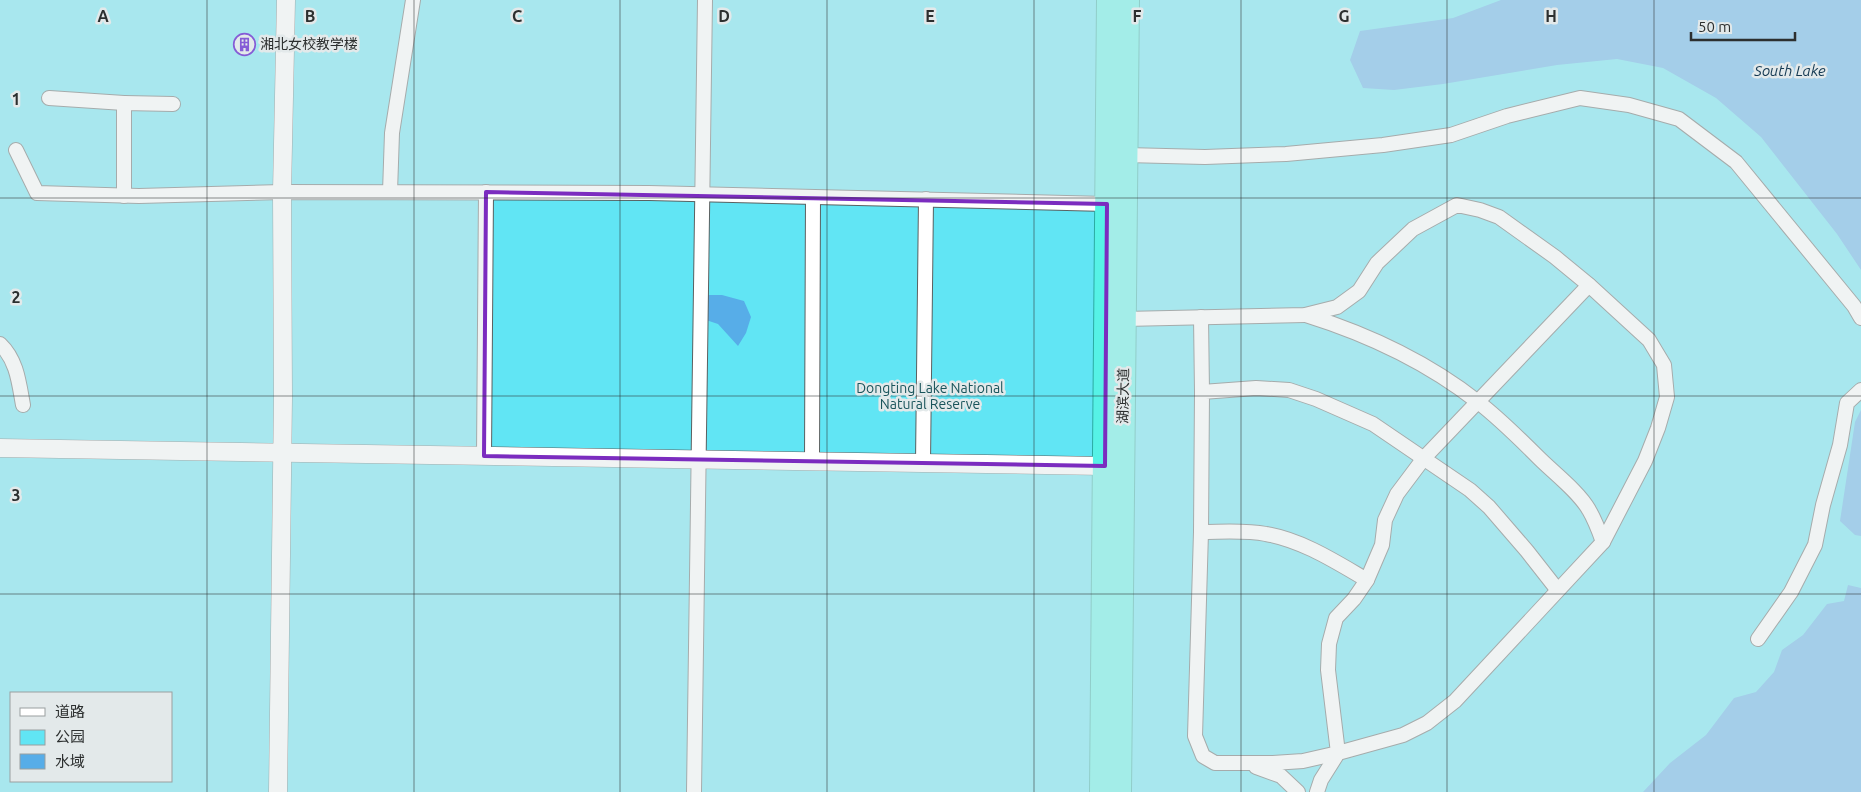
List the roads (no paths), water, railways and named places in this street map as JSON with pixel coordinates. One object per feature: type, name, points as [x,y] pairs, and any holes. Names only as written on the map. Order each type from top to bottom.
[{"type":"highway","name":"湖滨大道","points":[[1102,792],[1109,0]]},
{"type":"highway","name":"湖滨大道","points":[[1119,792],[1127,0]]},
{"type":"street","points":[[278,792],[282,453],[282,192],[286,0]]},
{"type":"street","points":[[390,192],[392,133],[413,0]]},
{"type":"street","points":[[694,792],[705,0]]},
{"type":"street","points":[[49,98],[174,104]]},
{"type":"street","points":[[1126,155],[1205,157],[1383,145],[1451,135],[1507,116],[1580,98],[1629,105],[1679,119],[1736,162],[1854,306],[1861,318]]},
{"type":"street","points":[[124,103],[124,196]]},
{"type":"street","points":[[16,150],[37,193],[124,196],[282,192],[702,194],[1107,204]]},
{"type":"street","points":[[484,456],[486,192]]},
{"type":"street","points":[[812,461],[813,197]]},
{"type":"street","points":[[923,463],[926,199]]},
{"type":"street","points":[[1124,319],[1200,317],[1305,315],[1337,307],[1359,292],[1377,263],[1414,229],[1457,205],[1480,210],[1499,217],[1555,257],[1589,285],[1649,340],[1664,365],[1667,397],[1646,461],[1603,542],[1455,701],[1427,723],[1403,735],[1338,753],[1303,761],[1215,763],[1203,756],[1195,736],[1201,532],[1202,392],[1200,317]]},
{"type":"street","points":[[1317,792],[1321,780],[1338,753],[1328,670],[1329,644],[1336,618],[1354,599],[1367,580],[1382,545],[1385,520],[1397,494],[1424,458],[1589,285]]},
{"type":"street","points":[[1305,315],[1344,327],[1395,350],[1440,376],[1478,402],[1515,434],[1578,497],[1589,510],[1603,542]]},
{"type":"street","points":[[0,344],[16,367],[24,405]]},
{"type":"street","points":[[1202,392],[1256,388],[1289,390],[1342,409],[1374,424],[1470,490],[1489,508],[1527,551],[1556,588]]},
{"type":"street","points":[[1758,638],[1791,592],[1815,545],[1823,504],[1840,444],[1847,403],[1861,390]]},
{"type":"street","points":[[0,448],[1105,466]]},
{"type":"street","points":[[1201,532],[1235,531],[1266,534],[1295,543],[1328,557],[1367,580]]},
{"type":"street","points":[[1246,763],[1281,776],[1298,792]]},
{"type":"water","name":"South Lake","points":[[1501,0],[1861,0],[1861,270],[1837,234],[1761,137],[1716,98],[1663,68],[1617,59],[1557,65],[1394,90],[1363,88],[1350,60],[1360,31],[1453,18]]},
{"type":"water","points":[[701,295],[722,295],[744,301],[751,317],[746,333],[738,346],[718,324],[694,316]]},
{"type":"water","points":[[1861,410],[1861,536],[1855,535],[1840,521],[1855,422]]},
{"type":"water","points":[[1848,585],[1861,588],[1861,792],[1643,792],[1670,763],[1706,735],[1734,698],[1756,692],[1774,672],[1782,650],[1803,635],[1827,604],[1844,601]]},
{"type":"place","name":"湘北女校教学楼","points":[[244,44]]},
{"type":"park label","name":"Dongting Lake National Natural Reserve","points":[[930,396]]}]
